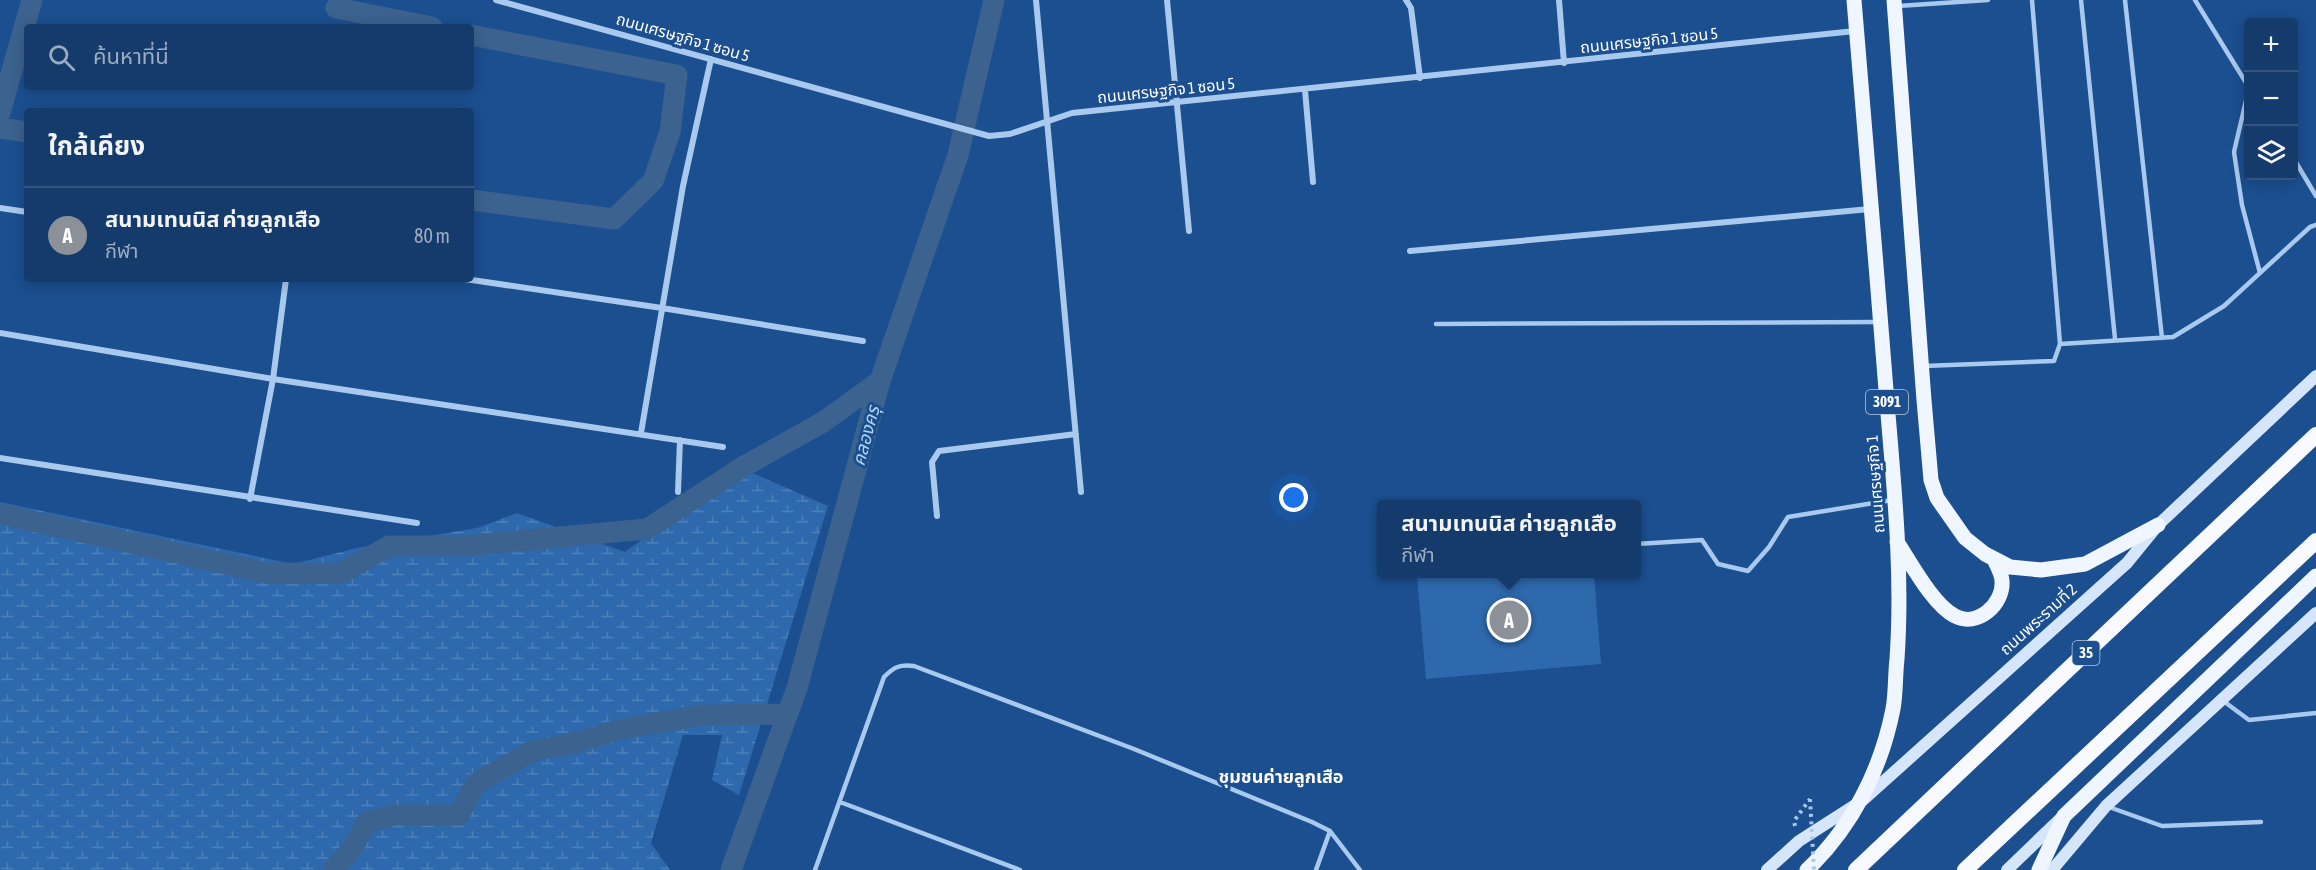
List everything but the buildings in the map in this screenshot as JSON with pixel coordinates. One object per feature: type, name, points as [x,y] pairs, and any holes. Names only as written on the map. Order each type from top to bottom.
[{"type":"highway","name":"35","points":[[1857,870],[2316,435]]},
{"type":"highway","points":[[1965,870],[2316,541]]},
{"type":"main road","name":"ถนนเศรษฐกิจ 1","points":[[1807,870],[1819,858],[1863,800],[1881,753],[1893,708],[1900,612],[1895,499],[1873,209],[1854,0]]},
{"type":"main road","name":"3091","points":[[1894,3],[1921,366],[1931,480],[1936,498],[1965,538],[1994,559],[2010,567],[2041,570],[2085,564],[2158,525]]},
{"type":"main road","name":"ถนนพระรามที่ 2","points":[[1767,870],[1799,841],[1863,800],[2127,563],[2158,525],[2316,376]]},
{"type":"main road","points":[[1897,542],[1942,605],[1955,616],[1963,619],[1984,614],[2000,598],[2002,580],[1994,559]]},
{"type":"main road","points":[[2007,870],[2208,676],[2316,576]]},
{"type":"main road","points":[[2052,870],[2106,806],[2316,613]]},
{"type":"main road","points":[[2039,870],[2064,816]]},
{"type":"street","name":"ถนนเศรษฐกิจ 1 ซอน 5","points":[[496,0],[989,136],[1010,134],[1072,113],[1857,31]]},
{"type":"street","points":[[1036,0],[1081,492]]},
{"type":"street","points":[[1167,0],[1189,231]]},
{"type":"street","points":[[1406,0],[1411,8],[1420,78]]},
{"type":"street","points":[[1559,0],[1564,63]]},
{"type":"street","points":[[641,434],[683,186],[711,59]]},
{"type":"street","points":[[1305,90],[1313,182]]},
{"type":"street","points":[[0,208],[24,212]]},
{"type":"street","points":[[1410,251],[1873,209]]},
{"type":"street","points":[[474,280],[863,341]]},
{"type":"street","points":[[250,499],[273,379],[286,282]]},
{"type":"street","points":[[0,333],[273,379],[723,447]]},
{"type":"street","points":[[937,516],[932,462],[939,451],[1076,434]]},
{"type":"street","points":[[678,492],[680,440]]},
{"type":"street","points":[[0,458],[250,499],[417,523]]},
{"type":"lane","points":[[1894,3],[1988,0]]},
{"type":"lane","points":[[1921,366],[2054,361],[2060,344],[2032,0]]},
{"type":"lane","points":[[2081,0],[2115,339]]},
{"type":"lane","points":[[2125,0],[2162,338]]},
{"type":"lane","points":[[2195,0],[2244,80]]},
{"type":"lane","points":[[2244,109],[2234,152],[2242,205],[2260,273]]},
{"type":"lane","points":[[2298,166],[2316,196]]},
{"type":"lane","points":[[2060,344],[2173,337],[2224,306],[2310,227],[2316,225]]},
{"type":"lane","points":[[1436,324],[1880,322]]},
{"type":"lane","points":[[1641,544],[1702,540],[1718,564],[1748,571],[1769,547],[1788,518],[1895,499]]},
{"type":"lane","points":[[815,870],[884,677],[893,668],[903,664],[915,666],[1134,749],[1330,831],[1360,870]]},
{"type":"lane","points":[[2222,700],[2249,720],[2316,713]]},
{"type":"lane","points":[[840,802],[1020,870]]},
{"type":"lane","points":[[2106,806],[2162,826],[2261,822]]},
{"type":"lane","points":[[1316,870],[1330,831]]},
{"type":"path","points":[[1799,841],[1794,821],[1810,799],[1814,870]]},
{"type":"green space","points":[[741,468],[828,506],[739,795],[712,780],[722,735],[683,735],[651,843],[670,870],[0,870],[0,502],[293,564],[357,548],[477,528],[517,513],[625,552]]},
{"type":"green space","points":[[1417,578],[1594,578],[1601,664],[1426,679]]},
{"type":"waterway","points":[[25,24],[32,0]]},
{"type":"waterway","name":"คลองครุ","points":[[731,870],[797,688],[880,381],[958,155],[994,0]]},
{"type":"waterway","points":[[336,8],[417,24]]},
{"type":"waterway","points":[[0,113],[24,28]]},
{"type":"waterway","points":[[474,36],[677,75],[670,132],[653,181],[614,219],[474,200]]},
{"type":"waterway","points":[[0,128],[24,132]]},
{"type":"waterway","points":[[0,514],[267,573],[341,573],[389,546],[463,546],[647,529],[741,468],[823,422],[880,381]]},
{"type":"waterway","points":[[333,870],[352,849],[367,822],[395,815],[459,815],[476,783],[533,751],[583,741],[617,730],[701,715],[788,714]]},
{"type":"place","name":"สนามเทนนิส ค่ายลูกเสือ","points":[[1509,620]]},
{"type":"district","name":"ชุมชนค่ายลูกเสือ","points":[[1281,777]]}]
